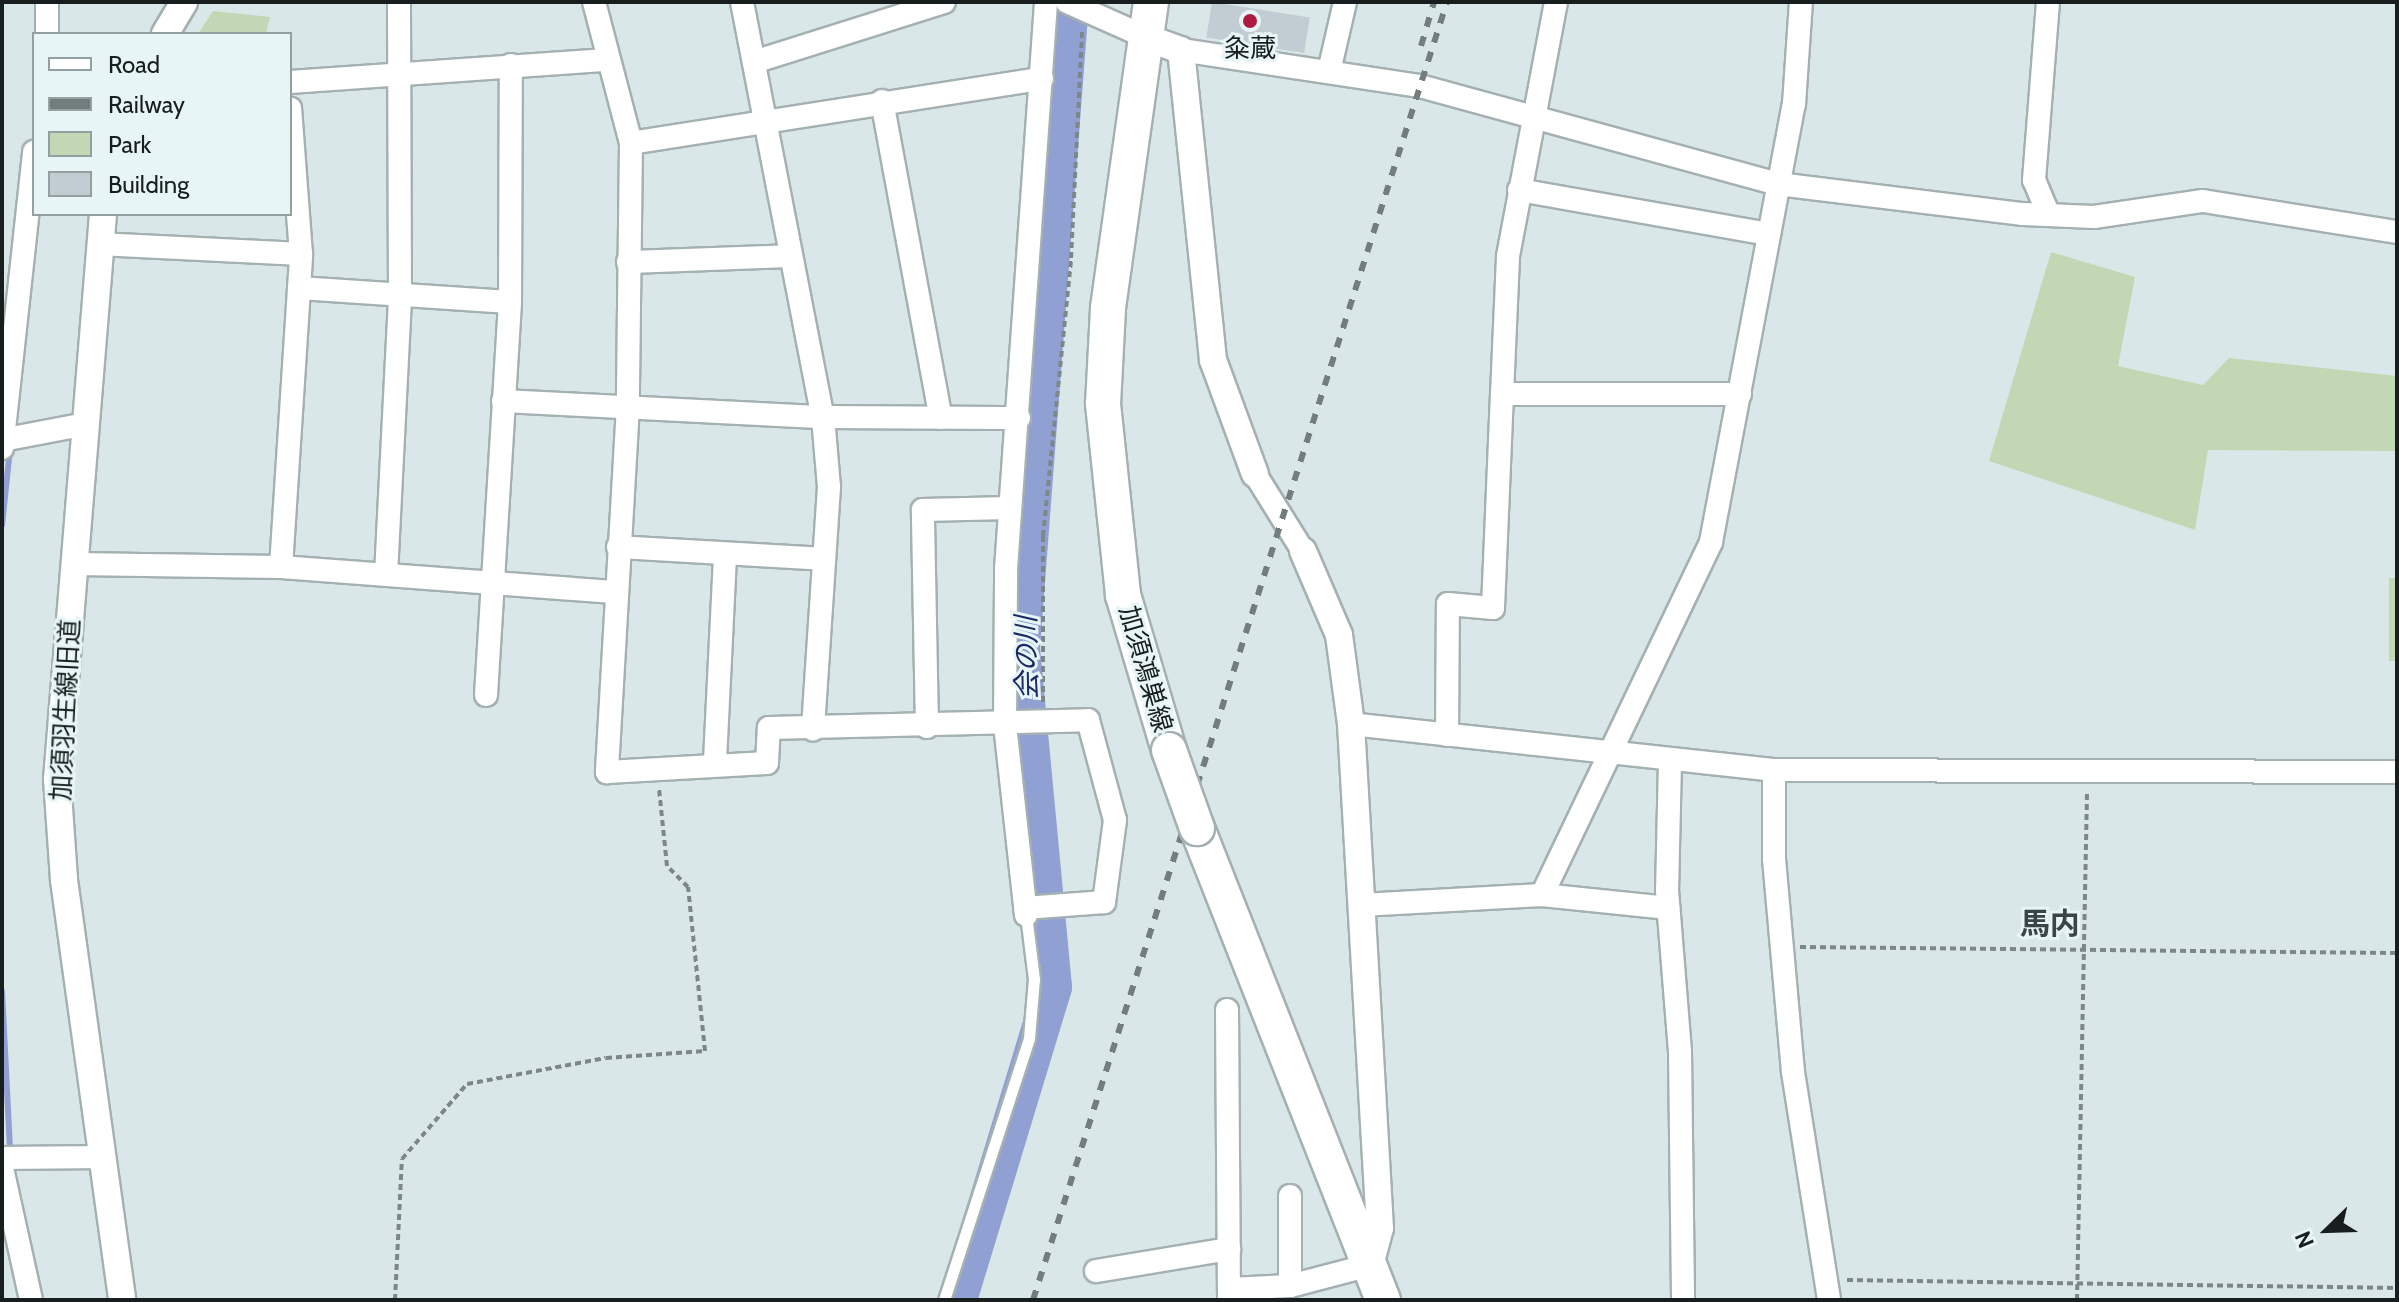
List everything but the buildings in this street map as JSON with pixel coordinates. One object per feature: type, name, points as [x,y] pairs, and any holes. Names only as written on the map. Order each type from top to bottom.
[{"type":"main road","name":"加須鴻巣線","points":[[1151,2],[1166,45],[1108,309],[1103,404],[1123,595],[1169,750],[1197,828],[1383,1300]]},
{"type":"street","points":[[47,2],[47,32]]},
{"type":"street","points":[[166,32],[184,2]]},
{"type":"street","points":[[386,575],[400,296],[402,75],[399,2]]},
{"type":"street","points":[[594,2],[606,60],[631,143],[628,406],[614,592],[607,772],[715,761],[767,763],[769,728],[927,727],[1009,724],[1088,720],[1115,820],[1104,902],[1027,910],[1009,724],[1010,508],[1019,418],[1046,2]]},
{"type":"street","points":[[742,2],[768,118],[823,417],[824,559],[813,729]]},
{"type":"street","points":[[754,62],[944,2]]},
{"type":"street","points":[[1330,67],[1345,2]]},
{"type":"street","points":[[1447,735],[1448,604],[1493,608],[1508,257],[1556,2]]},
{"type":"street","points":[[1542,895],[1711,542],[1794,104],[1801,2]]},
{"type":"street","points":[[2048,2],[2034,180],[2049,215]]},
{"type":"street","points":[[1075,6],[1166,45],[1330,67],[1532,117],[1778,184],[2049,215],[2203,201],[2397,232]]},
{"type":"street","points":[[1166,45],[1213,360],[1255,474],[1303,551],[1339,635],[1351,724],[1380,1228],[1370,1265],[1290,1286],[1229,1295],[1227,1010]]},
{"type":"street","points":[[292,82],[606,60]]},
{"type":"street","points":[[486,695],[510,302],[511,65]]},
{"type":"street","points":[[631,143],[768,118],[1042,79]]},
{"type":"street","points":[[882,101],[941,418]]},
{"type":"street","points":[[281,567],[301,254],[292,135]]},
{"type":"street","points":[[32,173],[6,441],[86,424]]},
{"type":"street","points":[[1519,190],[1769,234]]},
{"type":"street","name":"加須羽生線旧道","points":[[103,216],[57,779],[122,1300]]},
{"type":"street","points":[[99,244],[301,254]]},
{"type":"street","points":[[628,262],[791,256]]},
{"type":"street","points":[[299,288],[510,302]]},
{"type":"street","points":[[1502,394],[1740,394]]},
{"type":"street","points":[[503,401],[823,417],[1019,418]]},
{"type":"street","points":[[927,727],[923,510],[1010,508]]},
{"type":"street","points":[[618,547],[725,556],[824,559]]},
{"type":"street","points":[[715,761],[725,556]]},
{"type":"street","points":[[75,564],[281,567],[614,592]]},
{"type":"street","points":[[1351,724],[1774,770],[2397,772]]},
{"type":"street","points":[[1670,761],[1668,908],[1680,1052],[1683,1300]]},
{"type":"street","points":[[1774,770],[1782,947],[1828,1290]]},
{"type":"street","points":[[1361,905],[1542,895],[1668,908]]},
{"type":"street","points":[[31,1300],[7,1160],[103,1157]]},
{"type":"street","points":[[1290,1196],[1290,1286]]},
{"type":"street","points":[[1096,1271],[1229,1249]]},
{"type":"lane","points":[[944,1300],[1029,1038],[1034,979],[1027,910]]},
{"type":"path","points":[[1041,722],[1043,536],[1071,258],[1075,6]]},
{"type":"path","points":[[395,1300],[402,1159],[467,1084],[606,1058],[705,1051],[688,887],[667,866],[657,767]]},
{"type":"path","points":[[2077,1300],[2087,771]]},
{"type":"path","points":[[1782,947],[2397,953]]},
{"type":"path","points":[[1828,1290],[2077,1284],[2397,1288]]},
{"type":"green space","points":[[213,11],[270,17],[266,32],[199,32]]},
{"type":"green space","points":[[2051,252],[2135,277],[2118,366],[2203,385],[2229,358],[2397,376],[2397,451],[2208,450],[2195,530],[1989,461]]},
{"type":"green space","points":[[2389,578],[2397,578],[2397,661],[2389,661]]},
{"type":"waterway","name":"会の川","points":[[958,1300],[1053,987],[1021,648],[1070,2]]},
{"type":"waterway","points":[[2,525],[10,449]]},
{"type":"waterway","points":[[2,991],[10,1147]]},
{"type":"railway","points":[[1421,46],[1434,2]]},
{"type":"railway","points":[[1033,1300],[1447,2]]},
{"type":"place","name":"粂蔵","points":[[1250,21]]},
{"type":"district","name":"馬内","points":[[2050,924]]}]
